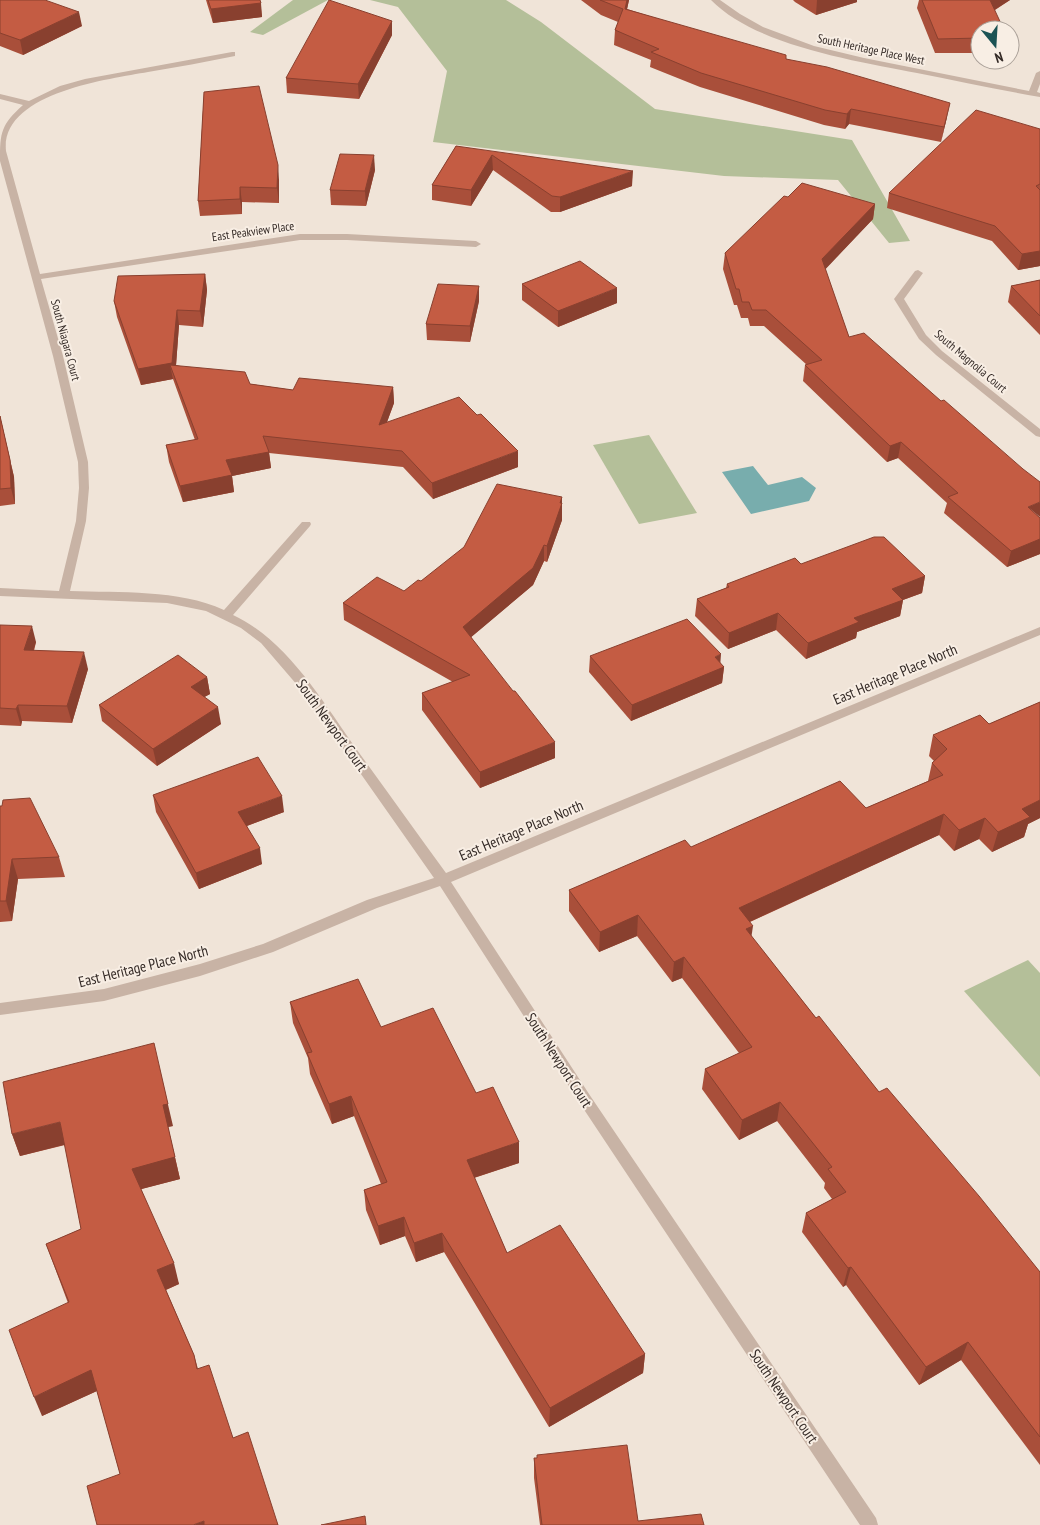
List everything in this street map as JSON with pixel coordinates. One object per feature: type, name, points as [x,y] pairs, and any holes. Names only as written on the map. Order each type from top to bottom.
[{"type":"street","name":"South Heritage Place West","points":[[715,0],[730,12],[764,30],[814,49],[1036,95],[1040,73]]},
{"type":"street","name":"South Niagara Court","points":[[64,594],[81,521],[84,488],[83,462],[36,277],[6,172],[2,141],[12,120],[29,104],[68,86],[92,79],[232,54]]},
{"type":"street","points":[[0,96],[29,104]]},
{"type":"street","name":"East Peakview Place","points":[[36,277],[300,237],[347,237],[476,244]]},
{"type":"street","name":"South Magnolia Court","points":[[918,273],[899,299],[922,337],[939,353],[1040,434]]},
{"type":"street","points":[[226,615],[306,524]]},
{"type":"street","name":"South Newport Court","points":[[0,592],[167,599],[209,608],[226,615],[245,625],[265,640],[308,690],[443,880],[586,1101],[870,1524]]},
{"type":"street","name":"East Heritage Place North","points":[[0,1008],[104,995],[200,970],[268,948],[372,904],[443,880],[1040,631]]},
{"type":"green space","points":[[293,0],[328,0],[263,35],[250,32]]},
{"type":"green space","points":[[370,0],[506,0],[541,22],[655,109],[852,140],[910,241],[889,243],[838,180],[724,176],[433,142],[447,71],[398,7]]},
{"type":"green space","points":[[649,435],[697,513],[639,524],[593,445]]},
{"type":"green space","points":[[1028,960],[1040,973],[1040,1077],[964,991]]},
{"type":"water","points":[[753,466],[768,485],[802,477],[816,488],[809,501],[751,514],[722,472]]},
{"type":"building","points":[[0,0],[45,0],[79,12],[20,40],[0,33]]},
{"type":"building","points":[[208,0],[260,0],[261,3],[211,9]]},
{"type":"building","points":[[329,0],[392,21],[358,84],[286,78]]},
{"type":"building","points":[[600,0],[627,0],[625,9],[786,55],[786,59],[827,67],[950,103],[944,127],[851,109],[847,114],[825,110],[701,73],[651,52],[659,49],[615,30],[623,9]]},
{"type":"building","points":[[922,0],[990,0],[999,20],[970,20],[970,38],[938,39]]},
{"type":"building","points":[[259,86],[278,165],[277,188],[240,187],[240,199],[198,201],[204,92]]},
{"type":"building","points":[[976,110],[1040,129],[1040,184],[1036,186],[1040,190],[1040,251],[1022,254],[995,226],[889,193]]},
{"type":"building","points":[[456,146],[633,171],[560,197],[552,196],[492,155],[471,190],[432,185]]},
{"type":"building","points":[[340,154],[374,155],[365,191],[330,190]]},
{"type":"building","points":[[802,183],[875,204],[822,259],[849,337],[864,333],[941,401],[944,400],[1040,482],[1040,502],[1028,507],[1040,518],[1040,539],[1011,551],[948,497],[958,493],[901,442],[890,446],[805,365],[822,360],[766,310],[752,310],[749,302],[742,302],[725,253],[784,196],[788,197]]},
{"type":"building","points":[[580,261],[617,288],[558,311],[522,284]]},
{"type":"building","points":[[205,274],[200,311],[177,310],[172,363],[138,369],[114,301],[118,276]]},
{"type":"building","points":[[1040,280],[1040,316],[1011,286]]},
{"type":"building","points":[[438,284],[479,286],[470,326],[426,324]]},
{"type":"building","points":[[170,365],[245,372],[250,384],[293,390],[299,378],[393,387],[379,425],[459,397],[477,415],[481,414],[518,451],[432,483],[402,451],[263,436],[269,452],[226,460],[232,475],[180,486],[166,445],[198,439]]},
{"type":"building","points":[[0,416],[10,460],[11,488],[0,489]]},
{"type":"building","points":[[497,484],[562,497],[560,503],[562,503],[547,546],[544,545],[533,568],[463,627],[555,742],[480,772],[422,693],[470,675],[343,603],[377,577],[404,591],[418,580],[421,581],[464,547]]},
{"type":"building","points":[[874,537],[884,537],[925,576],[892,589],[903,600],[854,618],[859,622],[808,643],[778,613],[729,633],[697,599],[729,587],[727,584],[795,558],[801,564]]},
{"type":"building","points":[[687,619],[721,654],[715,657],[724,667],[632,705],[590,656]]},
{"type":"building","points":[[0,625],[32,626],[24,650],[84,652],[67,706],[18,705],[16,709],[0,708]]},
{"type":"building","points":[[178,655],[207,677],[191,687],[218,707],[153,749],[99,705]]},
{"type":"building","points":[[1040,702],[1040,800],[1022,809],[1030,817],[998,832],[985,818],[959,830],[944,814],[739,908],[753,926],[746,929],[816,1018],[819,1016],[879,1092],[887,1088],[979,1196],[1040,1272],[1040,1437],[968,1342],[926,1367],[851,1267],[848,1268],[806,1213],[846,1192],[828,1169],[832,1167],[780,1102],[742,1120],[705,1069],[752,1047],[684,957],[674,962],[638,915],[600,932],[569,890],[685,840],[691,847],[840,781],[866,808],[943,775],[932,763],[947,749],[933,735],[980,715],[989,724]]},
{"type":"building","points":[[258,757],[282,796],[238,812],[260,848],[196,873],[153,795]]},
{"type":"building","points":[[30,798],[59,857],[12,859],[6,901],[0,901],[0,806],[2,806],[3,800]]},
{"type":"building","points":[[358,979],[381,1027],[433,1008],[476,1093],[493,1087],[519,1142],[467,1160],[507,1253],[560,1225],[645,1354],[550,1408],[442,1233],[414,1243],[404,1217],[378,1226],[364,1190],[387,1182],[351,1096],[329,1104],[307,1053],[312,1052],[290,1002]]},
{"type":"building","points":[[154,1043],[168,1104],[163,1105],[175,1157],[132,1169],[174,1263],[157,1270],[194,1355],[197,1369],[209,1365],[233,1438],[248,1432],[278,1525],[204,1525],[204,1521],[193,1525],[97,1525],[87,1486],[120,1474],[91,1370],[34,1397],[9,1330],[69,1302],[46,1244],[81,1229],[60,1122],[12,1134],[3,1082]]},
{"type":"building","points":[[627,1445],[638,1521],[701,1514],[704,1525],[542,1525],[534,1458],[537,1458],[537,1455]]},
{"type":"building","points":[[365,1516],[366,1525],[321,1525]]}]
